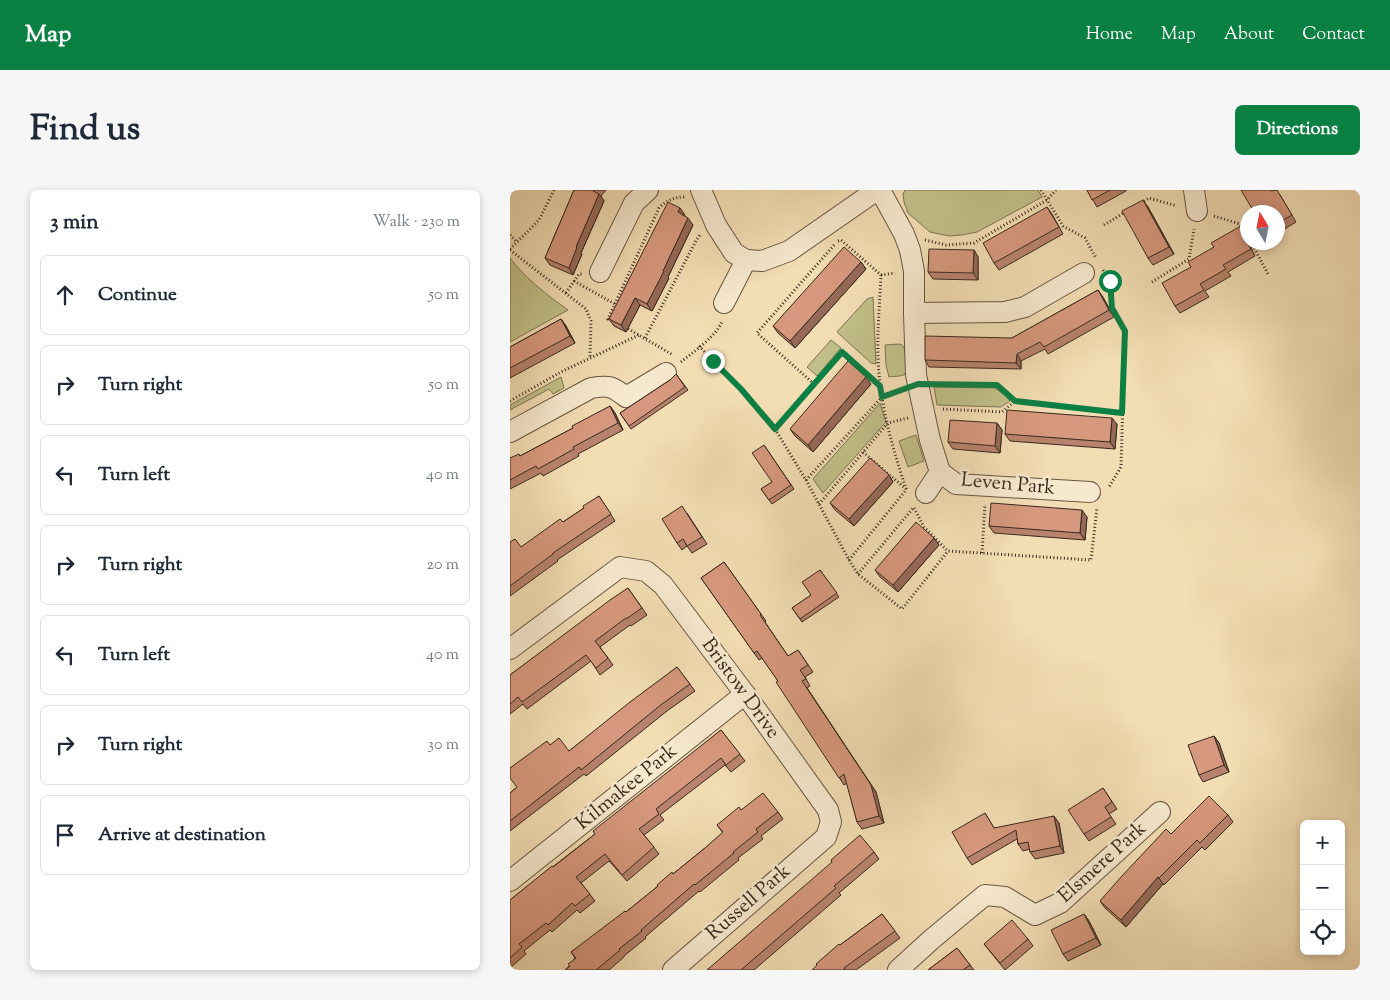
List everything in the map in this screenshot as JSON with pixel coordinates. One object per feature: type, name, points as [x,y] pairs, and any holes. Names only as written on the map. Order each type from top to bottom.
[{"type":"street","points":[[600,272],[634,203],[648,190]]},
{"type":"street","points":[[702,193],[714,220],[740,256],[762,261],[788,251],[879,190]]},
{"type":"street","name":"Leven Park","points":[[879,190],[904,234],[910,250],[914,271],[916,374],[930,440],[940,472],[956,484],[1099,495]]},
{"type":"street","points":[[1194,190],[1197,211]]},
{"type":"street","points":[[724,303],[740,256]]},
{"type":"street","points":[[914,312],[1005,312],[1025,307],[1095,267]]},
{"type":"street","points":[[510,432],[591,388],[606,386],[615,388],[626,397],[666,373]]},
{"type":"street","points":[[914,498],[940,472]]},
{"type":"street","name":"Bristow Drive","points":[[510,649],[620,567],[646,572],[664,585],[828,810],[831,822],[826,837]]},
{"type":"street","name":"Kilmakee Park","points":[[510,881],[745,694]]},
{"type":"street","name":"Elsmere Park","points":[[898,970],[985,895],[1004,897],[1035,915],[1060,903],[1160,812]]},
{"type":"street","name":"Russell Park","points":[[673,970],[826,837]]},
{"type":"path","points":[[554,190],[539,220],[510,250],[586,309],[591,321],[590,358]]},
{"type":"path","points":[[814,384],[756,333],[841,240],[881,275],[878,356],[880,386],[896,460],[914,498],[924,527],[948,551],[1091,560],[1099,495],[1120,467],[1125,331],[1112,308],[1110,281],[1095,267],[1085,238],[1063,226],[1042,190]]},
{"type":"path","points":[[925,239],[946,246],[974,243],[1047,200],[1056,190]]},
{"type":"path","points":[[616,323],[608,319],[659,208],[672,199],[702,193]]},
{"type":"path","points":[[1104,225],[1149,198],[1240,224]]},
{"type":"path","points":[[1152,282],[1189,259],[1197,211]]},
{"type":"path","points":[[645,338],[697,239],[714,220]]},
{"type":"path","points":[[821,228],[836,244]]},
{"type":"path","points":[[510,235],[517,242]]},
{"type":"path","points":[[1255,250],[1268,274]]},
{"type":"path","points":[[574,281],[615,304]]},
{"type":"path","points":[[666,373],[707,341],[720,326],[724,303]]},
{"type":"path","points":[[624,327],[682,360]]},
{"type":"path","points":[[510,401],[561,372],[640,335]]},
{"type":"path","points":[[699,346],[741,389],[775,429],[806,480],[858,574],[902,609],[948,551]]},
{"type":"path","points":[[775,429],[842,352],[880,386]]},
{"type":"path","points":[[806,480],[882,397],[918,384],[997,385],[1015,401],[1122,413]]},
{"type":"path","points":[[863,452],[914,498]]},
{"type":"path","points":[[982,553],[986,485]]},
{"type":"path","points":[[849,560],[914,498]]},
{"type":"path","points":[[858,574],[914,498]]},
{"type":"shaded area","points":[[905,190],[1038,190],[1042,197],[977,232],[949,236],[930,232],[908,213],[904,202],[903,194]]},
{"type":"shaded area","points":[[510,258],[530,280],[568,310],[510,342]]},
{"type":"shaded area","points":[[873,297],[876,364],[871,363],[837,332],[867,299]]},
{"type":"shaded area","points":[[831,340],[841,348],[817,376],[807,367]]},
{"type":"shaded area","points":[[899,344],[903,346],[905,351],[906,372],[901,376],[889,377],[885,345]]},
{"type":"shaded area","points":[[561,377],[564,388],[553,394],[549,389],[510,410],[510,405]]},
{"type":"shaded area","points":[[934,387],[995,388],[1010,401],[1001,407],[937,405]]},
{"type":"shaded area","points":[[880,403],[886,422],[823,493],[813,479]]},
{"type":"shaded area","points":[[916,435],[924,461],[908,467],[899,441]]},
{"type":"building","points":[[574,190],[594,190],[599,194],[569,268],[545,258]]},
{"type":"building","points":[[1087,190],[1110,190],[1092,200]]},
{"type":"building","points":[[1241,190],[1277,190],[1292,215],[1285,219],[1285,205],[1250,205]]},
{"type":"building","points":[[1143,200],[1169,247],[1148,258],[1122,211]]},
{"type":"building","points":[[668,202],[680,208],[678,212],[688,218],[647,304],[635,298],[621,325],[609,319]]},
{"type":"building","points":[[1047,207],[1059,227],[994,263],[983,243]]},
{"type":"building","points":[[1240,227],[1240,250],[1249,250],[1223,265],[1226,269],[1200,284],[1204,290],[1175,306],[1162,283],[1191,267],[1188,262],[1214,247],[1211,243]]},
{"type":"building","points":[[844,247],[861,262],[790,341],[773,326]]},
{"type":"building","points":[[929,249],[974,250],[973,273],[928,272]]},
{"type":"building","points":[[1098,290],[1109,310],[1044,347],[1040,342],[1017,354],[1016,363],[925,360],[925,336],[1012,338]]},
{"type":"building","points":[[561,319],[570,336],[510,368],[510,347]]},
{"type":"building","points":[[848,361],[866,377],[808,445],[790,429]]},
{"type":"building","points":[[676,374],[685,387],[629,426],[620,413]]},
{"type":"building","points":[[610,406],[618,423],[573,447],[574,449],[538,469],[536,466],[510,480],[510,458],[519,454],[520,456]]},
{"type":"building","points":[[1007,410],[1112,418],[1110,442],[1005,434]]},
{"type":"building","points":[[950,420],[997,423],[995,446],[948,442]]},
{"type":"building","points":[[764,445],[791,485],[769,500],[761,489],[772,482],[752,453]]},
{"type":"building","points":[[870,458],[889,475],[849,519],[830,503]]},
{"type":"building","points":[[599,496],[611,514],[553,553],[510,586],[510,542],[515,539],[521,547],[560,519],[563,522]]},
{"type":"building","points":[[991,503],[1082,510],[1080,533],[989,526]]},
{"type":"building","points":[[682,506],[702,537],[687,546],[683,539],[677,543],[662,519]]},
{"type":"building","points":[[916,522],[934,538],[893,585],[875,570]]},
{"type":"building","points":[[724,562],[788,656],[798,650],[808,665],[800,670],[806,679],[802,681],[871,785],[879,816],[857,822],[844,774],[839,778],[776,682],[778,681],[757,651],[754,653],[701,578]]},
{"type":"building","points":[[820,570],[837,593],[800,619],[792,608],[811,595],[802,582]]},
{"type":"building","points":[[628,588],[642,608],[595,641],[608,658],[596,668],[586,655],[522,702],[518,697],[510,704],[510,675]]},
{"type":"building","points":[[677,667],[690,684],[662,704],[581,770],[579,767],[510,821],[510,793],[517,787],[510,778],[510,768],[547,741],[550,745],[559,738],[569,751]]},
{"type":"building","points":[[721,730],[740,754],[726,765],[721,758],[656,809],[659,814],[639,829],[654,847],[622,875],[605,854],[576,877],[590,894],[575,906],[572,903],[548,925],[546,923],[519,944],[522,947],[510,958],[510,900],[595,834],[593,831]]},
{"type":"building","points":[[1214,736],[1224,765],[1199,775],[1188,745]]},
{"type":"building","points":[[1103,788],[1112,802],[1105,807],[1111,817],[1084,834],[1068,810]]},
{"type":"building","points":[[763,793],[778,812],[756,829],[758,832],[694,884],[596,970],[565,970],[570,966],[568,964],[576,958],[571,952],[626,912],[672,872],[673,874],[705,848],[723,832],[717,825],[739,807],[741,810]]},
{"type":"building","points":[[1209,796],[1228,815],[1200,843],[1197,840],[1158,877],[1121,920],[1100,901],[1166,829],[1171,834]]},
{"type":"building","points":[[985,813],[994,828],[1054,816],[1060,846],[1030,852],[1028,842],[1018,844],[1016,830],[967,858],[952,832]]},
{"type":"building","points":[[860,835],[874,852],[834,886],[836,888],[741,970],[707,970],[832,862],[831,860]]},
{"type":"building","points":[[882,914],[895,931],[844,968],[845,970],[812,970],[816,964],[839,944]]},
{"type":"building","points":[[1084,914],[1096,938],[1063,954],[1051,930]]},
{"type":"building","points":[[1012,920],[1028,939],[1000,963],[984,944]]},
{"type":"building","points":[[957,948],[970,965],[963,970],[928,970]]},
{"type":"route","points":[[713,361],[741,389],[775,429],[842,352],[880,386],[882,397],[918,384],[997,385],[1015,401],[1122,413],[1125,331],[1112,308],[1110,281]]}]
